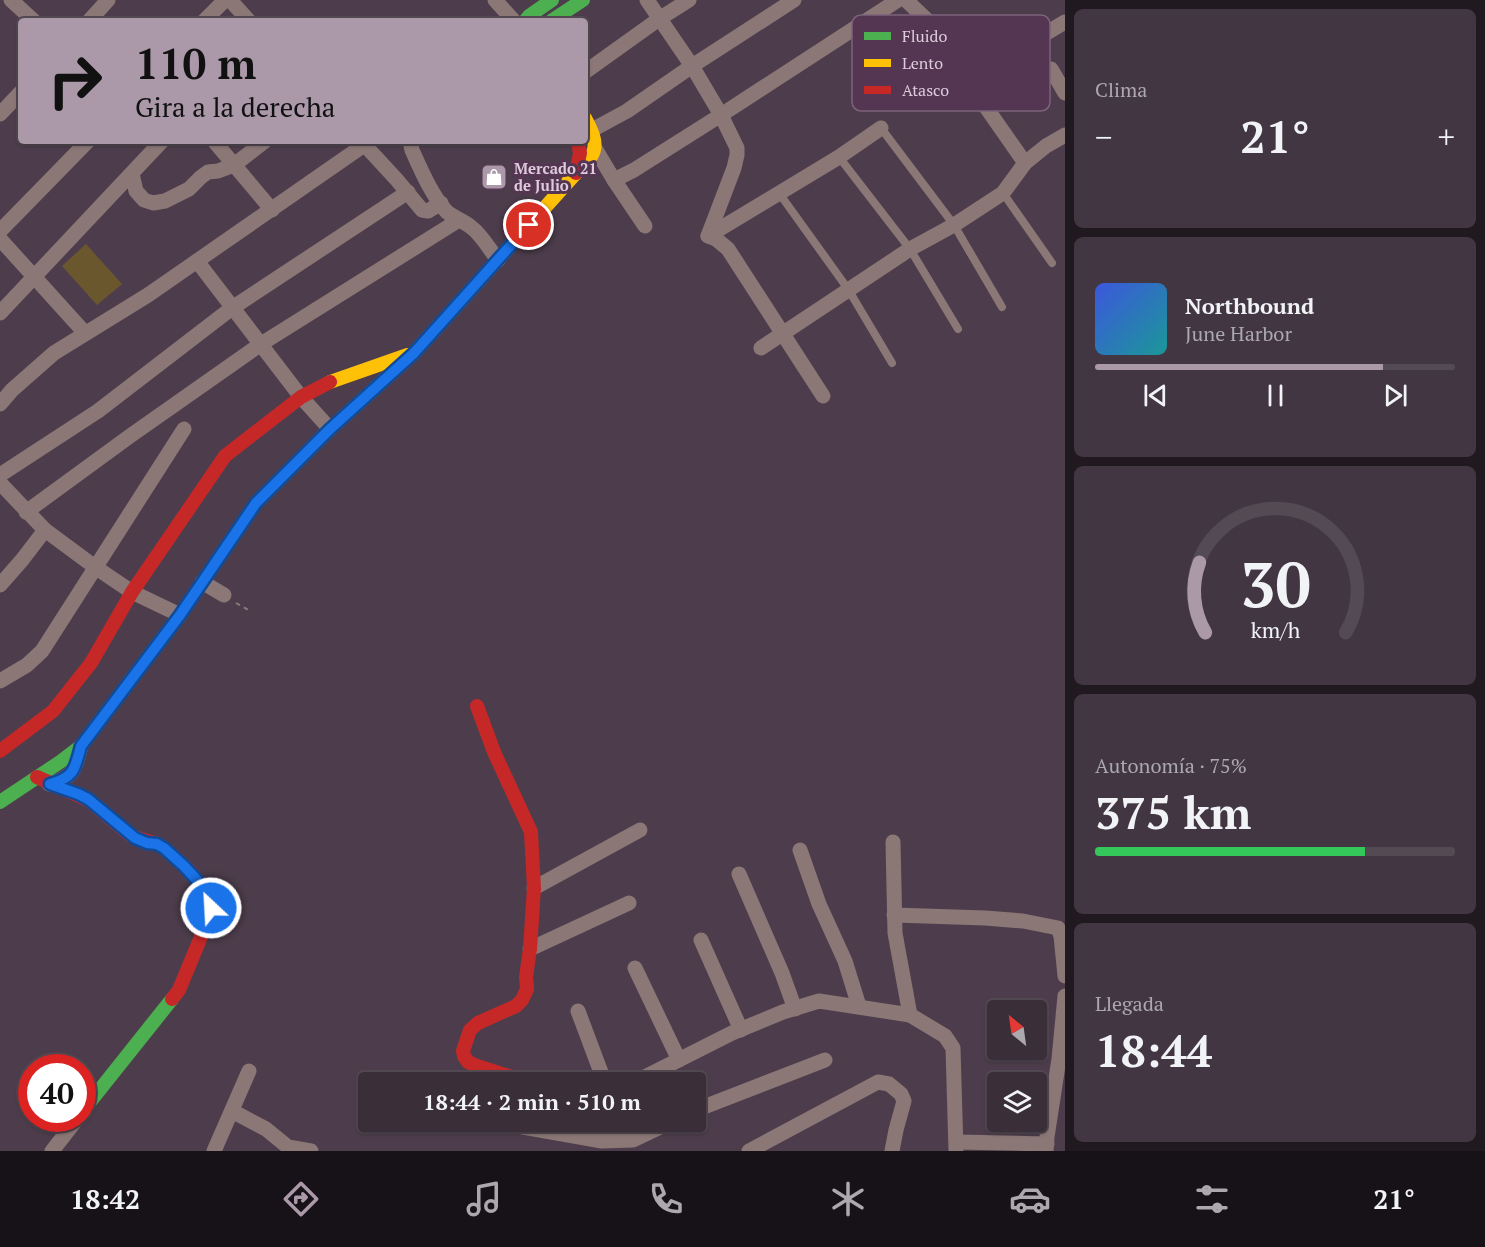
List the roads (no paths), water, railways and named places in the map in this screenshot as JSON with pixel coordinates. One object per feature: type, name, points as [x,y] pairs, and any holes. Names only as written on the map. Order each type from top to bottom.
[{"type":"street","points":[[11,0],[31,18]]},
{"type":"street","points":[[92,18],[108,0]]},
{"type":"street","points":[[207,18],[225,0]]},
{"type":"street","points":[[230,0],[246,18]]},
{"type":"street","points":[[495,0],[511,18]]},
{"type":"street","points":[[527,18],[552,0]]},
{"type":"street","points":[[556,18],[583,0]]},
{"type":"street","points":[[647,0],[692,66],[721,115],[737,148],[737,155],[721,206],[708,236]]},
{"type":"street","points":[[588,70],[689,0]]},
{"type":"street","points":[[645,226],[596,150],[589,124],[627,111],[794,0]]},
{"type":"street","points":[[875,15],[898,0]]},
{"type":"street","points":[[906,0],[922,15]]},
{"type":"street","points":[[1050,31],[1065,22]]},
{"type":"street","points":[[614,180],[634,170],[852,30]]},
{"type":"street","points":[[1051,69],[1065,93]]},
{"type":"street","points":[[0,114],[18,95]]},
{"type":"street","points":[[989,111],[1025,163]]},
{"type":"street","points":[[708,236],[839,157],[881,128]]},
{"type":"street","points":[[761,348],[910,249],[954,225],[1003,193],[1025,163],[1046,146],[1065,135]]},
{"type":"street","points":[[0,231],[84,144]]},
{"type":"street","points":[[0,313],[159,144]]},
{"type":"street","points":[[216,144],[272,210]]},
{"type":"street","points":[[132,174],[136,191],[144,200],[153,203],[165,201],[189,189],[208,172],[234,165],[261,144]]},
{"type":"street","points":[[0,404],[12,390],[54,353],[148,295],[272,210],[362,144]]},
{"type":"street","points":[[364,144],[422,210],[428,211],[441,203]]},
{"type":"street","points":[[411,144],[441,203],[448,212],[470,225],[498,260]]},
{"type":"street","points":[[576,173],[580,159],[579,144]]},
{"type":"street","points":[[0,802],[44,781],[66,779],[76,763],[81,746],[180,615],[256,503],[330,429],[414,353],[576,173],[590,162],[596,150]]},
{"type":"street","points":[[0,475],[98,411],[232,308],[408,192]]},
{"type":"street","points":[[26,513],[261,344],[459,220]]},
{"type":"street","points":[[708,236],[716,239],[728,249],[823,396]]},
{"type":"street","points":[[0,239],[85,333]]},
{"type":"street","points":[[197,261],[301,397],[330,429]]},
{"type":"street","points":[[0,751],[53,711],[91,663],[132,592],[225,456],[301,397],[329,382],[414,353]]},
{"type":"street","points":[[0,681],[27,665],[42,651],[183,429]]},
{"type":"street","points":[[0,483],[26,513],[45,530],[95,567],[132,592],[180,615]]},
{"type":"street","points":[[0,585],[45,530]]},
{"type":"street","points":[[202,582],[224,595]]},
{"type":"street","points":[[477,706],[494,752],[531,832],[534,888],[526,977],[527,989],[516,1006],[478,1023],[470,1030],[463,1050],[468,1062],[494,1072]]},
{"type":"street","points":[[44,781],[88,799],[135,838],[164,848],[202,885],[211,901],[210,915],[179,990],[96,1094]]},
{"type":"street","points":[[534,888],[640,830]]},
{"type":"street","points":[[893,842],[895,933],[910,1015]]},
{"type":"street","points":[[800,850],[819,904],[845,961],[859,1006]]},
{"type":"street","points":[[739,874],[795,1009]]},
{"type":"street","points":[[530,949],[629,903]]},
{"type":"street","points":[[894,915],[1023,921],[1058,928],[1061,936],[1065,976]]},
{"type":"street","points":[[701,940],[741,1030]]},
{"type":"street","points":[[635,968],[680,1060]]},
{"type":"street","points":[[655,1072],[741,1030],[819,1001],[910,1015],[945,1036],[953,1048],[957,1146],[1046,1147],[1059,1059],[1065,996]]},
{"type":"street","points":[[578,1011],[601,1072]]},
{"type":"street","points":[[706,1106],[825,1060]]},
{"type":"street","points":[[214,1151],[249,1071]]},
{"type":"street","points":[[749,1151],[878,1082],[889,1084],[901,1094],[904,1101],[892,1151]]},
{"type":"street","points":[[232,1111],[266,1129],[288,1147],[311,1151]]},
{"type":"street","points":[[52,1151],[67,1132]]},
{"type":"street","points":[[551,1132],[602,1141],[633,1140],[650,1132]]},
{"type":"lane","points":[[881,128],[954,225],[1002,307]]},
{"type":"lane","points":[[839,157],[910,249],[958,329]]},
{"type":"lane","points":[[779,193],[848,290],[892,363]]},
{"type":"lane","points":[[1003,193],[1052,263]]},
{"type":"place","name":"Mercado 21 de Julio","points":[[494,177]]}]
